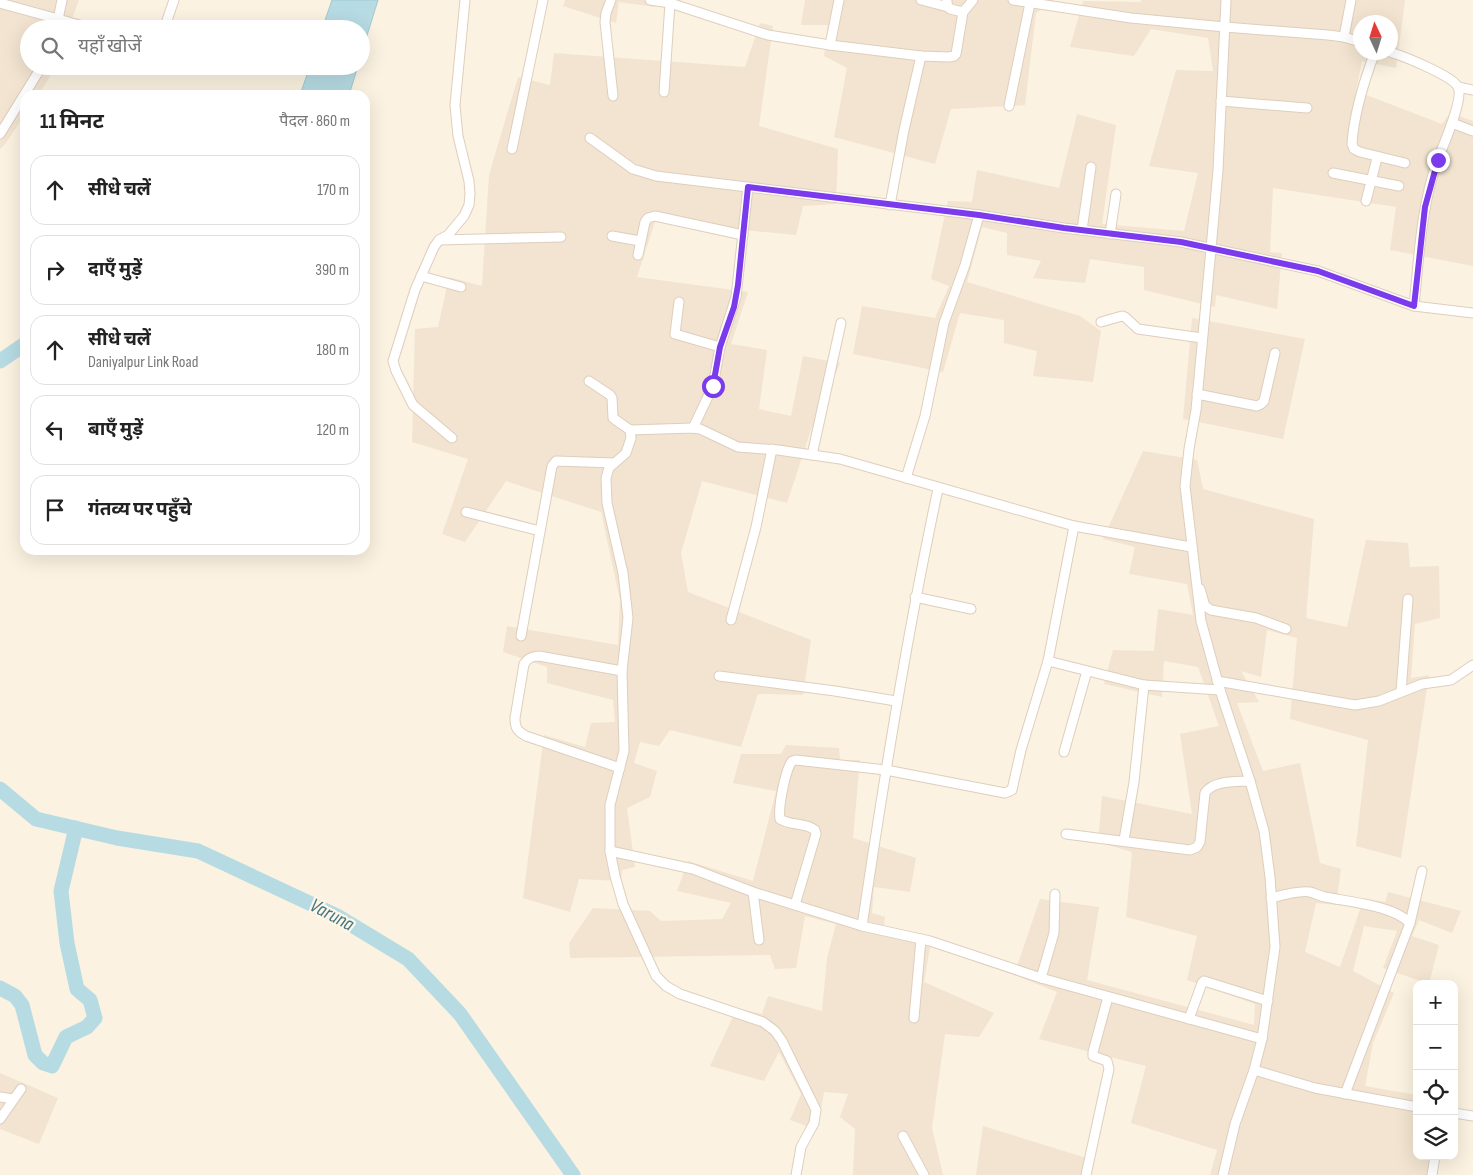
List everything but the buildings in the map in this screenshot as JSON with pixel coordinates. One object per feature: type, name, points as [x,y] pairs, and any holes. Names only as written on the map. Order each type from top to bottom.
[{"type":"street","points":[[58,20],[62,0]]},
{"type":"street","points":[[167,20],[174,0]]},
{"type":"street","points":[[452,438],[413,405],[393,361],[412,299],[434,247],[439,240],[448,235],[464,216],[469,205],[470,194],[456,120],[465,0]]},
{"type":"street","points":[[512,149],[543,0]]},
{"type":"street","points":[[611,0],[605,22],[614,96]]},
{"type":"street","points":[[650,0],[670,3],[768,34],[830,45],[921,56],[954,56],[956,54],[963,12],[973,0]]},
{"type":"street","points":[[830,45],[839,0]]},
{"type":"street","points":[[921,0],[947,3],[950,9],[963,12]]},
{"type":"street","points":[[1013,0],[1131,18],[1225,28],[1344,37],[1353,40]]},
{"type":"street","points":[[1223,1175],[1235,1124],[1254,1070],[1262,1039],[1275,947],[1272,898],[1264,831],[1250,781],[1218,686],[1201,621],[1185,486],[1197,394],[1211,249],[1226,0]]},
{"type":"street","points":[[1344,37],[1350,0]]},
{"type":"street","points":[[0,3],[46,20]]},
{"type":"street","points":[[664,92],[670,3]]},
{"type":"street","points":[[1009,106],[1030,3]]},
{"type":"street","points":[[1398,55],[1424,65],[1454,82],[1458,87],[1459,93],[1452,123],[1428,194],[1414,306]]},
{"type":"street","points":[[890,205],[904,130],[921,56]]},
{"type":"street","points":[[1372,60],[1361,96],[1352,144],[1354,149],[1360,152],[1377,158],[1405,163]]},
{"type":"street","points":[[27,90],[36,75]]},
{"type":"street","points":[[1458,87],[1473,90]]},
{"type":"street","points":[[1221,101],[1306,108]]},
{"type":"street","points":[[0,134],[20,102]]},
{"type":"street","points":[[1452,123],[1473,131]]},
{"type":"street","points":[[590,138],[633,169],[643,173],[1181,242],[1318,271],[1414,306],[1473,313]]},
{"type":"street","points":[[1366,201],[1377,158]]},
{"type":"street","points":[[1082,230],[1091,167]]},
{"type":"street","points":[[1333,173],[1399,186]]},
{"type":"street","points":[[693,428],[713,386],[720,347],[734,307],[748,187]]},
{"type":"street","points":[[1110,234],[1116,194]]},
{"type":"street","points":[[906,478],[925,416],[944,323],[979,215]]},
{"type":"street","points":[[638,255],[645,222],[648,218],[655,216],[743,235]]},
{"type":"street","points":[[612,236],[640,241]]},
{"type":"street","points":[[439,240],[561,237]]},
{"type":"street","points":[[421,276],[461,287]]},
{"type":"street","points":[[679,302],[675,334],[720,347]]},
{"type":"street","points":[[1101,322],[1122,316],[1138,329],[1202,338]]},
{"type":"street","points":[[812,456],[841,323]]},
{"type":"street","points":[[1197,394],[1257,406],[1261,404],[1264,401],[1274,352]]},
{"type":"street","points":[[589,381],[610,395],[612,398],[613,418],[630,430],[693,428],[707,432],[738,448],[772,449],[840,460],[1074,526],[1191,547]]},
{"type":"street","points":[[630,430],[631,438],[626,453],[609,468],[605,490],[623,573],[628,618],[622,671],[624,751],[610,798],[610,850],[623,904],[656,976],[666,986],[680,994],[764,1022],[775,1031],[782,1041],[816,1110],[814,1123],[801,1147],[796,1175]]},
{"type":"street","points":[[731,620],[756,527],[772,449]]},
{"type":"street","points":[[521,636],[554,462],[614,463]]},
{"type":"street","points":[[862,926],[896,701],[915,597],[938,489]]},
{"type":"street","points":[[466,512],[540,531]]},
{"type":"street","points":[[795,905],[816,834],[815,830],[809,826],[780,819],[779,811],[790,764],[796,760],[886,770],[994,791],[1009,792],[1013,786],[1048,661],[1058,601],[1074,526]]},
{"type":"street","points":[[1195,577],[1207,609],[1256,618],[1286,629]]},
{"type":"street","points":[[915,597],[971,609]]},
{"type":"street","points":[[1401,692],[1408,599]]},
{"type":"street","points":[[620,768],[526,736],[518,732],[515,726],[515,718],[524,664],[533,656],[622,671]]},
{"type":"street","points":[[1048,661],[1144,685],[1218,686],[1355,705],[1379,701],[1422,684],[1451,680],[1473,665]]},
{"type":"street","points":[[1064,752],[1087,671]]},
{"type":"street","points":[[719,676],[896,701]]},
{"type":"street","points":[[1124,840],[1134,782],[1144,685]]},
{"type":"street","points":[[1066,834],[1190,850],[1197,847],[1200,842],[1205,793],[1208,787],[1250,781]]},
{"type":"street","points":[[610,850],[692,870],[753,892],[862,926],[921,939],[1041,978],[1262,1039]]},
{"type":"street","points":[[1345,1094],[1410,923],[1422,871]]},
{"type":"street","points":[[753,892],[759,940]]},
{"type":"street","points":[[1272,898],[1310,892],[1319,896],[1399,914],[1410,923]]},
{"type":"street","points":[[1041,978],[1054,933],[1055,894]]},
{"type":"street","points":[[914,1018],[921,939]]},
{"type":"street","points":[[1189,1019],[1204,980],[1268,1001]]},
{"type":"street","points":[[1086,1175],[1109,1070],[1107,1061],[1093,1056],[1108,997]]},
{"type":"street","points":[[1254,1070],[1315,1088],[1413,1106]]},
{"type":"street","points":[[0,1119],[21,1089]]},
{"type":"street","points":[[0,1097],[13,1099]]},
{"type":"street","points":[[1458,1114],[1473,1116]]},
{"type":"street","points":[[903,1136],[924,1175]]},
{"type":"street","points":[[1432,1175],[1434,1160]]},
{"type":"shaded area","points":[[0,0],[79,0],[71,20],[20,20],[20,75],[50,75],[41,90],[20,90],[20,122],[0,149]]},
{"type":"shaded area","points":[[565,0],[657,0],[655,7],[619,2],[616,23],[563,6]]},
{"type":"shaded area","points":[[805,0],[1054,0],[1036,13],[1025,105],[951,109],[935,164],[834,137],[847,68],[824,56],[828,25],[801,25]]},
{"type":"shaded area","points":[[1405,0],[1398,53],[1398,15],[1353,15],[1353,60],[1397,60],[1396,68],[1362,61],[1356,91],[1442,124],[1450,113],[1473,121],[1473,266],[1390,250],[1396,207],[1273,188],[1270,252],[1282,253],[1277,309],[1216,295],[1215,307],[1144,290],[1144,267],[1090,259],[1085,283],[1033,278],[1041,261],[1007,255],[1007,233],[982,227],[967,282],[1080,316],[1101,331],[1093,382],[1033,376],[1037,351],[1004,343],[1004,320],[960,313],[943,372],[853,354],[862,306],[935,318],[949,286],[931,279],[948,201],[972,202],[977,170],[1059,188],[1077,114],[1116,125],[1102,224],[1184,231],[1198,173],[1149,166],[1176,70],[1213,71],[1208,38],[1151,29],[1134,56],[1070,47],[1083,1]]},
{"type":"shaded area","points":[[760,23],[773,26],[759,126],[838,149],[836,204],[803,206],[796,235],[655,222],[637,277],[748,292],[731,344],[767,350],[759,409],[791,416],[803,356],[840,363],[811,430],[787,503],[702,481],[681,553],[688,592],[811,640],[803,695],[758,694],[741,747],[670,730],[659,746],[640,742],[634,763],[657,771],[650,797],[627,808],[635,867],[622,870],[621,881],[579,879],[570,912],[523,898],[544,735],[585,747],[591,723],[615,722],[613,700],[547,683],[547,667],[503,652],[507,626],[618,645],[620,600],[601,512],[506,481],[465,542],[442,534],[468,459],[412,442],[415,329],[438,327],[449,277],[482,286],[489,175],[518,77],[550,85],[554,53],[745,67]]},
{"type":"shaded area","points":[[1192,318],[1305,339],[1283,439],[1183,419]]},
{"type":"shaded area","points":[[1143,451],[1197,460],[1203,489],[1314,519],[1306,618],[1347,627],[1366,540],[1408,543],[1410,567],[1439,566],[1440,618],[1415,624],[1411,678],[1429,675],[1401,858],[1356,846],[1368,740],[1290,719],[1297,638],[1267,630],[1261,677],[1241,671],[1259,702],[1237,703],[1263,771],[1300,763],[1320,863],[1341,869],[1336,905],[1316,903],[1305,952],[1340,967],[1364,898],[1385,902],[1388,892],[1461,911],[1452,933],[1419,920],[1412,936],[1439,945],[1430,980],[1418,980],[1383,968],[1397,931],[1364,926],[1353,971],[1394,993],[1373,1043],[1365,1086],[1413,1094],[1413,1160],[1438,1160],[1435,1175],[1210,1175],[1217,1150],[1131,1123],[1146,1066],[1039,1039],[1057,992],[1014,975],[1040,899],[1099,907],[1087,980],[1254,1025],[1255,1004],[1187,980],[1197,936],[1126,917],[1132,852],[1098,842],[1102,796],[1192,814],[1180,734],[1219,726],[1198,667],[1164,661],[1162,697],[1104,684],[1113,650],[1154,651],[1158,609],[1193,615],[1187,584],[1129,574],[1135,547],[1103,539]]},
{"type":"shaded area","points":[[786,745],[839,748],[840,760],[860,760],[853,838],[916,858],[910,892],[874,887],[872,913],[885,917],[884,926],[932,936],[924,982],[994,1013],[979,1037],[945,1034],[932,1128],[943,1175],[853,1175],[855,1129],[840,1117],[848,1094],[824,1092],[817,1130],[790,1120],[801,1094],[779,1052],[764,1081],[710,1066],[737,1008],[762,1014],[768,996],[822,1011],[827,958],[836,924],[805,916],[796,968],[775,969],[770,955],[570,958],[569,943],[593,908],[650,911],[661,921],[722,919],[731,903],[677,891],[688,861],[753,881],[776,791],[733,783],[741,754],[781,754]]},
{"type":"shaded area","points":[[0,1073],[58,1098],[39,1144],[0,1129]]},
{"type":"shaded area","points":[[983,1126],[1093,1160],[1090,1175],[976,1175]]},
{"type":"water","points":[[332,0],[378,0],[370,26],[370,20],[325,20]]},
{"type":"water","points":[[307,75],[355,75],[351,90],[302,90]]},
{"type":"waterway","name":"Varuna","points":[[0,361],[20,347]]},
{"type":"waterway","name":"Varuna","points":[[0,789],[36,819],[117,838],[198,851],[337,916],[408,959],[460,1014],[573,1175]]},
{"type":"waterway","points":[[0,988],[15,996],[22,1005],[35,1055],[43,1063],[52,1066],[66,1037],[87,1027],[95,1018],[90,1000],[77,989],[67,943],[61,891],[76,828]]},
{"type":"route","points":[[713,386],[720,347],[734,307],[738,285],[748,187],[1181,242],[1318,271],[1414,306],[1425,207],[1438,160]]}]
